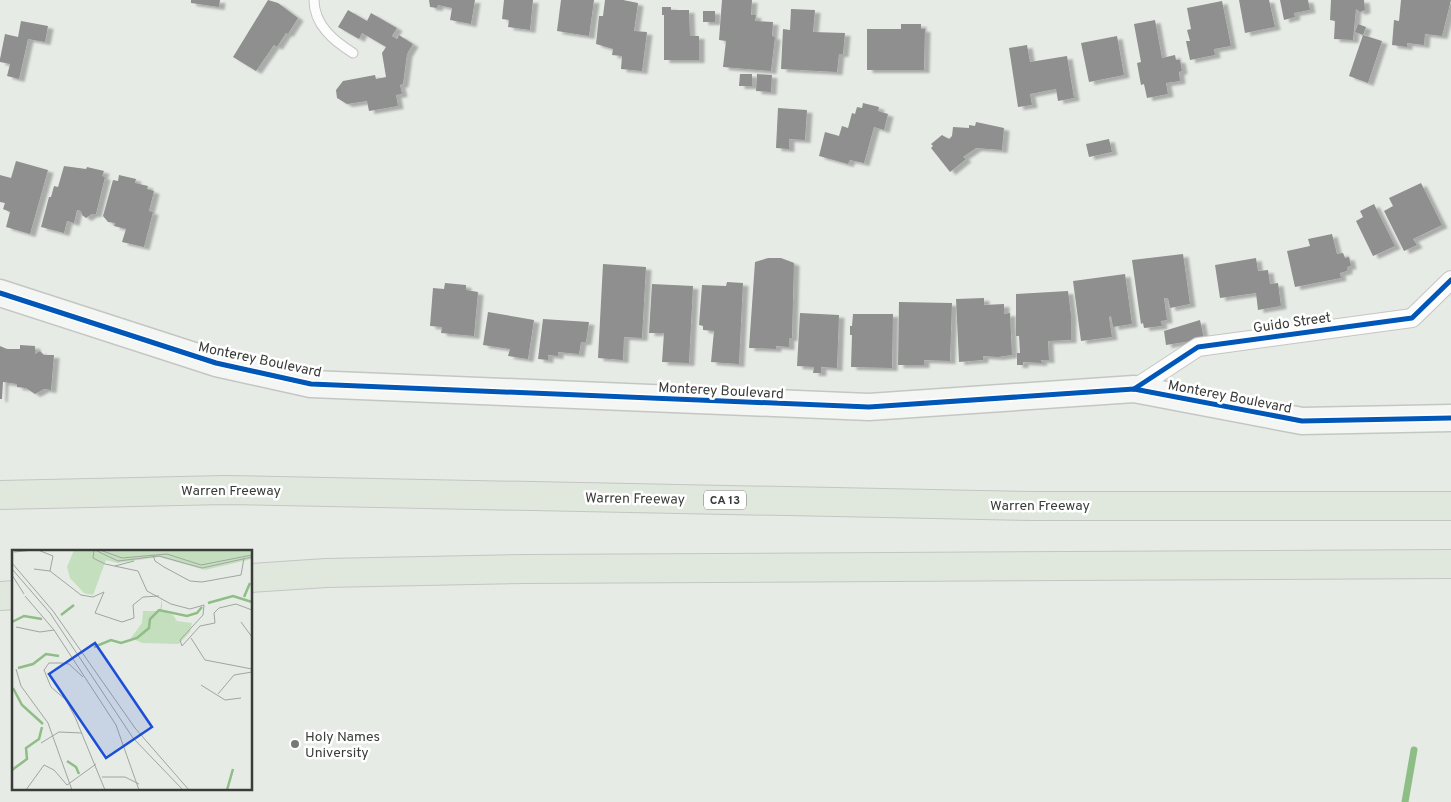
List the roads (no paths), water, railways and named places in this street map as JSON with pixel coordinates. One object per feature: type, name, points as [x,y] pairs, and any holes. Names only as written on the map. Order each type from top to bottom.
[{"type":"highway","name":"Warren Freeway","points":[[0,496],[235,490],[1025,506],[1451,506]]},
{"type":"highway","points":[[252,578],[326,573],[536,569],[1451,564]]},
{"type":"street","name":"Guido Street","points":[[1134,389],[1198,347],[1412,318],[1451,280]]},
{"type":"street","name":"Monterey Boulevard","points":[[0,293],[216,363],[311,384],[869,408],[1134,389],[1302,421],[1451,418]]},
{"type":"lane","points":[[314,0],[317,17],[328,36],[353,53]]},
{"type":"waterway","points":[[1405,802],[1414,750]]},
{"type":"place","name":"Holy Names University","points":[[295,744]]}]
